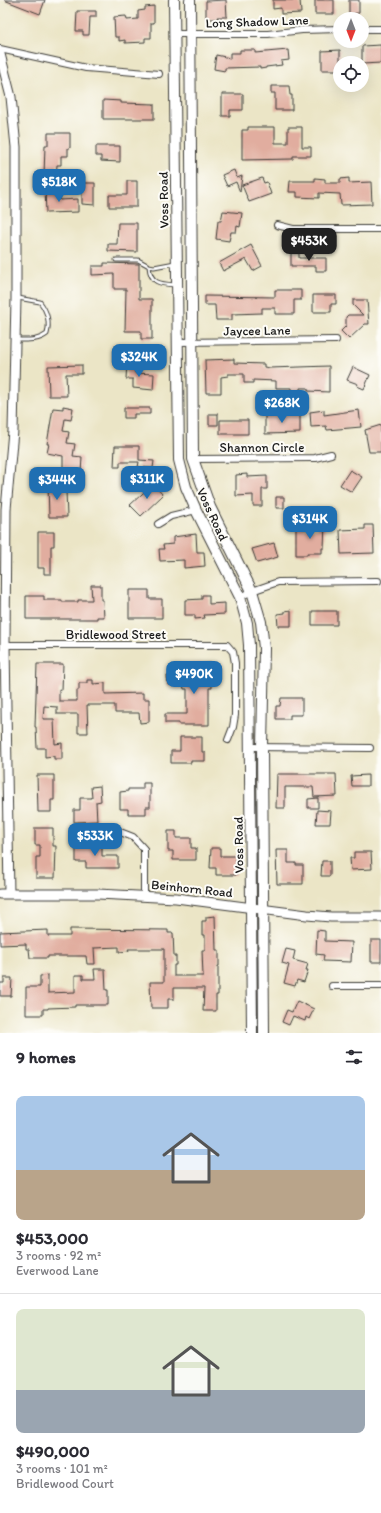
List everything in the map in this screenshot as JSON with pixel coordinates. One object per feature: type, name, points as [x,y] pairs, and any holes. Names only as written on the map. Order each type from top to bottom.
[{"type":"main road","name":"Voss Road","points":[[174,0],[179,460],[186,487],[240,598],[247,623],[249,645],[252,1033]]},
{"type":"main road","name":"Voss Road","points":[[190,0],[193,458],[210,507],[252,591],[261,622],[264,648],[262,747],[264,1033]]},
{"type":"main road","points":[[176,160],[190,160]]},
{"type":"main road","points":[[177,260],[191,258]]},
{"type":"main road","points":[[178,438],[192,438]]},
{"type":"street","points":[[369,29],[381,28]]},
{"type":"street","name":"Long Shadow Lane","points":[[175,34],[268,34],[302,30],[333,29]]},
{"type":"street","points":[[0,49],[86,68],[159,74]]},
{"type":"street","points":[[0,54],[11,97],[16,147],[16,298],[13,431],[6,509],[5,894]]},
{"type":"street","points":[[277,225],[293,229],[381,229]]},
{"type":"street","name":"Jaycee Lane","points":[[178,342],[336,340]]},
{"type":"street","name":"Shannon Circle","points":[[193,458],[315,458],[331,454]]},
{"type":"street","points":[[158,524],[171,516],[196,510]]},
{"type":"street","points":[[240,598],[252,591],[278,582],[378,581]]},
{"type":"street","name":"Bridlewood Street","points":[[5,645],[227,645],[233,652],[235,663],[235,715],[233,727],[228,740]]},
{"type":"street","points":[[249,747],[370,748]]},
{"type":"street","points":[[115,830],[133,837],[144,849],[144,896]]},
{"type":"street","name":"Beinhorn Road","points":[[5,894],[98,894],[144,896],[176,898],[252,909],[331,917],[381,917]]},
{"type":"street","points":[[332,986],[381,986]]},
{"type":"lane","points":[[116,260],[138,260],[154,267],[177,260]]},
{"type":"lane","points":[[149,266],[152,279],[163,284],[177,285]]},
{"type":"lane","points":[[15,341],[42,338],[47,334],[48,328],[45,309],[40,302],[16,298]]},
{"type":"building","points":[[4,0],[45,0],[40,14]]},
{"type":"building","points":[[226,0],[227,17],[206,19],[206,1]]},
{"type":"building","points":[[273,0],[300,0],[301,13],[281,14],[281,8],[273,9]]},
{"type":"building","points":[[315,0],[334,0],[333,14],[315,14]]},
{"type":"building","points":[[349,0],[359,0],[359,12],[349,12]]},
{"type":"building","points":[[154,6],[154,23],[151,23],[151,38],[145,38],[145,42],[125,43],[125,40],[119,41],[119,37],[115,37],[114,17],[126,16],[127,20],[138,19],[138,11],[145,10],[145,7]]},
{"type":"building","points":[[77,11],[96,11],[96,17],[90,17],[89,35],[83,35],[83,31],[76,31]]},
{"type":"building","points":[[381,45],[381,63],[369,64],[369,56],[362,56],[362,48],[369,48],[369,46]]},
{"type":"building","points":[[240,50],[255,50],[255,53],[288,50],[289,60],[281,61],[282,65],[260,69],[260,67],[225,68],[225,71],[214,69],[216,55],[230,58],[230,53],[240,53]]},
{"type":"building","points":[[340,50],[340,56],[333,56],[333,70],[322,70],[322,51]]},
{"type":"building","points":[[271,86],[289,86],[290,95],[292,95],[292,110],[275,110],[275,93],[271,93]]},
{"type":"building","points":[[222,94],[243,94],[243,110],[230,110],[230,116],[222,116]]},
{"type":"building","points":[[103,100],[121,101],[121,103],[154,104],[154,119],[103,119]]},
{"type":"building","points":[[248,127],[275,127],[275,143],[288,143],[288,127],[302,127],[302,147],[311,147],[311,156],[293,156],[293,159],[242,160],[242,130],[248,130]]},
{"type":"building","points":[[48,133],[70,133],[70,148],[68,148],[68,156],[61,156],[61,165],[57,165],[56,176],[44,176],[45,145],[48,145]]},
{"type":"building","points":[[96,146],[120,146],[120,162],[101,161],[101,156],[96,156]]},
{"type":"building","points":[[234,170],[237,178],[242,176],[240,192],[236,182],[227,186],[222,175]]},
{"type":"building","points":[[262,178],[264,183],[267,182],[271,194],[249,202],[242,185]]},
{"type":"building","points":[[315,178],[325,179],[325,183],[340,183],[340,179],[349,178],[349,183],[371,182],[372,204],[341,205],[340,194],[319,193],[319,198],[297,197],[297,192],[289,192],[290,181],[315,181]]},
{"type":"building","points":[[127,181],[137,181],[137,207],[109,207],[109,195],[127,195]]},
{"type":"building","points":[[82,183],[95,183],[95,205],[82,204]]},
{"type":"building","points":[[45,189],[60,189],[60,200],[78,199],[78,212],[46,213]]},
{"type":"building","points":[[223,211],[242,213],[240,227],[237,226],[236,232],[231,232],[229,241],[216,239],[218,221],[221,221]]},
{"type":"building","points":[[118,223],[137,223],[137,252],[108,251],[108,244],[117,244]]},
{"type":"building","points":[[251,245],[262,266],[253,271],[246,259],[223,271],[219,263]]},
{"type":"building","points":[[291,253],[299,253],[299,258],[326,258],[326,271],[316,271],[316,266],[291,266]]},
{"type":"building","points":[[104,263],[139,264],[139,299],[152,299],[152,339],[141,339],[141,331],[125,331],[126,289],[114,289],[114,274],[92,275],[92,266],[104,266]]},
{"type":"building","points":[[275,290],[301,290],[301,300],[294,300],[294,314],[275,314],[275,308],[262,308],[262,313],[232,314],[232,320],[216,320],[215,305],[205,305],[205,296],[275,297]]},
{"type":"building","points":[[313,295],[336,295],[336,304],[331,304],[331,312],[313,312]]},
{"type":"building","points":[[353,300],[367,300],[369,324],[365,324],[349,339],[341,331],[346,326],[346,317],[348,315],[363,315],[353,305]]},
{"type":"building","points":[[234,359],[234,363],[264,364],[264,367],[270,368],[329,366],[329,392],[308,391],[308,388],[300,388],[300,393],[291,393],[291,388],[276,388],[276,381],[253,380],[253,383],[244,383],[244,374],[228,374],[228,376],[221,377],[221,393],[206,393],[205,360]]},
{"type":"building","points":[[127,361],[135,361],[135,373],[154,374],[153,390],[133,388],[133,379],[126,379]]},
{"type":"building","points":[[82,365],[82,374],[66,374],[67,396],[49,396],[48,366]]},
{"type":"building","points":[[353,367],[370,375],[364,389],[357,386],[358,384],[347,380]]},
{"type":"building","points":[[63,406],[73,408],[71,420],[65,419],[63,431],[69,432],[67,443],[75,444],[73,456],[82,457],[81,473],[68,473],[68,468],[63,468],[63,456],[47,453],[53,408],[63,409]]},
{"type":"building","points":[[124,408],[150,408],[150,414],[134,414],[134,418],[124,418]]},
{"type":"building","points":[[324,410],[324,415],[359,410],[361,427],[327,430],[326,426],[311,427],[310,412]]},
{"type":"building","points":[[265,412],[273,412],[273,415],[300,414],[300,433],[265,434]]},
{"type":"building","points":[[209,414],[218,414],[218,425],[209,425]]},
{"type":"building","points":[[220,420],[248,420],[248,434],[220,434]]},
{"type":"building","points":[[381,425],[381,452],[369,452],[365,430]]},
{"type":"building","points":[[115,446],[139,446],[139,460],[154,461],[153,468],[138,467],[139,462],[120,462],[120,467],[114,467]]},
{"type":"building","points":[[350,470],[362,477],[352,492],[340,485]]},
{"type":"building","points":[[247,474],[247,477],[267,476],[267,489],[262,489],[262,506],[253,506],[253,495],[236,496],[236,475]]},
{"type":"building","points":[[64,483],[64,491],[66,491],[67,517],[49,517],[48,484]]},
{"type":"building","points":[[153,484],[163,495],[141,516],[130,505]]},
{"type":"building","points":[[276,497],[284,497],[284,508],[276,508]]},
{"type":"building","points":[[318,523],[325,523],[324,548],[322,548],[322,553],[296,555],[296,524],[303,524],[303,529],[318,529]]},
{"type":"building","points":[[365,525],[373,525],[374,553],[341,554],[340,530],[365,529]]},
{"type":"building","points":[[38,532],[54,532],[54,546],[51,546],[51,574],[44,574],[44,568],[38,568]]},
{"type":"building","points":[[196,534],[197,552],[204,552],[205,566],[184,568],[184,560],[160,561],[159,549],[164,549],[163,545],[173,544],[173,537]]},
{"type":"building","points":[[274,543],[278,557],[257,563],[252,549]]},
{"type":"building","points":[[91,585],[101,585],[101,600],[103,600],[104,617],[97,617],[97,619],[26,619],[26,596],[44,596],[44,600],[62,600],[62,602],[92,600]]},
{"type":"building","points":[[129,590],[149,590],[149,599],[162,599],[162,618],[129,618]]},
{"type":"building","points":[[202,595],[209,595],[209,604],[225,603],[225,614],[204,615],[205,618],[195,619],[195,615],[185,615],[185,600],[202,599]]},
{"type":"building","points":[[291,610],[291,626],[278,626],[277,614],[285,613],[285,611]]},
{"type":"building","points":[[312,611],[337,611],[337,625],[312,625]]},
{"type":"building","points":[[211,663],[212,688],[209,688],[209,725],[179,725],[179,723],[165,723],[165,714],[187,714],[187,689],[184,689],[183,684],[168,685],[167,676],[178,676],[178,674],[189,673],[189,664]]},
{"type":"building","points":[[37,664],[63,664],[62,690],[59,689],[59,701],[77,701],[77,690],[79,690],[79,683],[87,683],[87,680],[93,680],[93,684],[105,683],[105,694],[143,693],[143,699],[149,699],[149,722],[140,723],[139,713],[115,713],[115,705],[87,705],[88,733],[78,733],[78,714],[57,714],[57,707],[44,706],[43,719],[54,719],[55,744],[62,743],[62,759],[54,759],[54,756],[45,757],[45,748],[37,748],[35,727]]},
{"type":"building","points":[[281,698],[302,698],[302,715],[290,715],[290,719],[276,719],[276,706],[280,706]]},
{"type":"building","points":[[180,737],[202,737],[202,752],[205,752],[205,761],[171,763],[171,751],[180,751]]},
{"type":"building","points":[[277,774],[336,774],[337,796],[314,797],[313,787],[285,787],[285,808],[276,808]]},
{"type":"building","points":[[37,775],[54,775],[54,800],[51,800],[51,812],[38,812]]},
{"type":"building","points":[[368,775],[368,786],[352,786],[351,776]]},
{"type":"building","points":[[143,783],[150,783],[150,807],[146,807],[146,814],[128,814],[128,809],[120,809],[120,792],[128,791],[128,789],[143,789]]},
{"type":"building","points":[[100,786],[101,801],[96,802],[97,821],[74,822],[74,810],[80,810],[80,798],[92,798],[91,787]]},
{"type":"building","points":[[318,798],[318,808],[308,808],[308,799]]},
{"type":"building","points":[[317,810],[331,811],[330,824],[316,824]]},
{"type":"building","points":[[35,828],[53,828],[53,846],[56,846],[55,878],[36,878],[36,857],[40,857],[40,845],[35,845]]},
{"type":"building","points":[[168,831],[176,831],[176,838],[191,838],[191,848],[196,848],[196,860],[173,860],[173,851],[168,851]]},
{"type":"building","points":[[76,845],[102,845],[102,856],[118,856],[118,868],[86,868],[86,862],[76,862]]},
{"type":"building","points":[[211,848],[220,848],[220,856],[236,856],[236,875],[216,875],[216,868],[210,868]]},
{"type":"building","points":[[276,850],[288,850],[288,863],[303,865],[303,884],[277,884]]},
{"type":"building","points":[[354,852],[371,852],[372,869],[351,870],[350,858],[354,858]]},
{"type":"building","points":[[322,861],[330,861],[330,876],[321,876]]},
{"type":"building","points":[[215,916],[216,950],[219,950],[218,995],[216,995],[216,1011],[203,1011],[204,988],[174,988],[174,999],[168,999],[168,1008],[151,1008],[150,982],[164,982],[164,949],[128,949],[129,951],[119,952],[119,947],[94,948],[95,964],[87,964],[86,956],[48,956],[48,958],[30,958],[29,949],[26,949],[26,944],[0,945],[0,932],[48,930],[48,936],[70,936],[70,929],[168,930],[168,933],[173,933],[174,956],[176,956],[174,976],[203,976],[202,950],[205,950],[205,935],[202,935],[202,921],[206,921],[206,917]]},
{"type":"building","points":[[317,930],[325,931],[325,941],[352,942],[351,962],[323,961],[324,955],[316,954]]},
{"type":"building","points":[[371,940],[381,940],[381,962],[371,962]]},
{"type":"building","points":[[286,949],[295,951],[293,960],[308,964],[306,970],[308,970],[304,982],[297,980],[295,986],[284,983],[289,965],[282,963]]},
{"type":"building","points":[[94,969],[105,969],[106,990],[108,990],[108,1005],[75,1005],[75,1007],[48,1008],[43,1009],[43,1015],[26,1015],[26,987],[40,987],[40,976],[48,975],[48,993],[75,992],[75,975],[83,975],[83,979],[95,979]]},
{"type":"building","points":[[4,978],[12,978],[11,996],[0,996],[0,983],[4,983]]},
{"type":"building","points":[[297,1001],[314,1009],[309,1019],[306,1017],[305,1021],[293,1016],[289,1025],[282,1022],[287,1010],[292,1012]]}]
